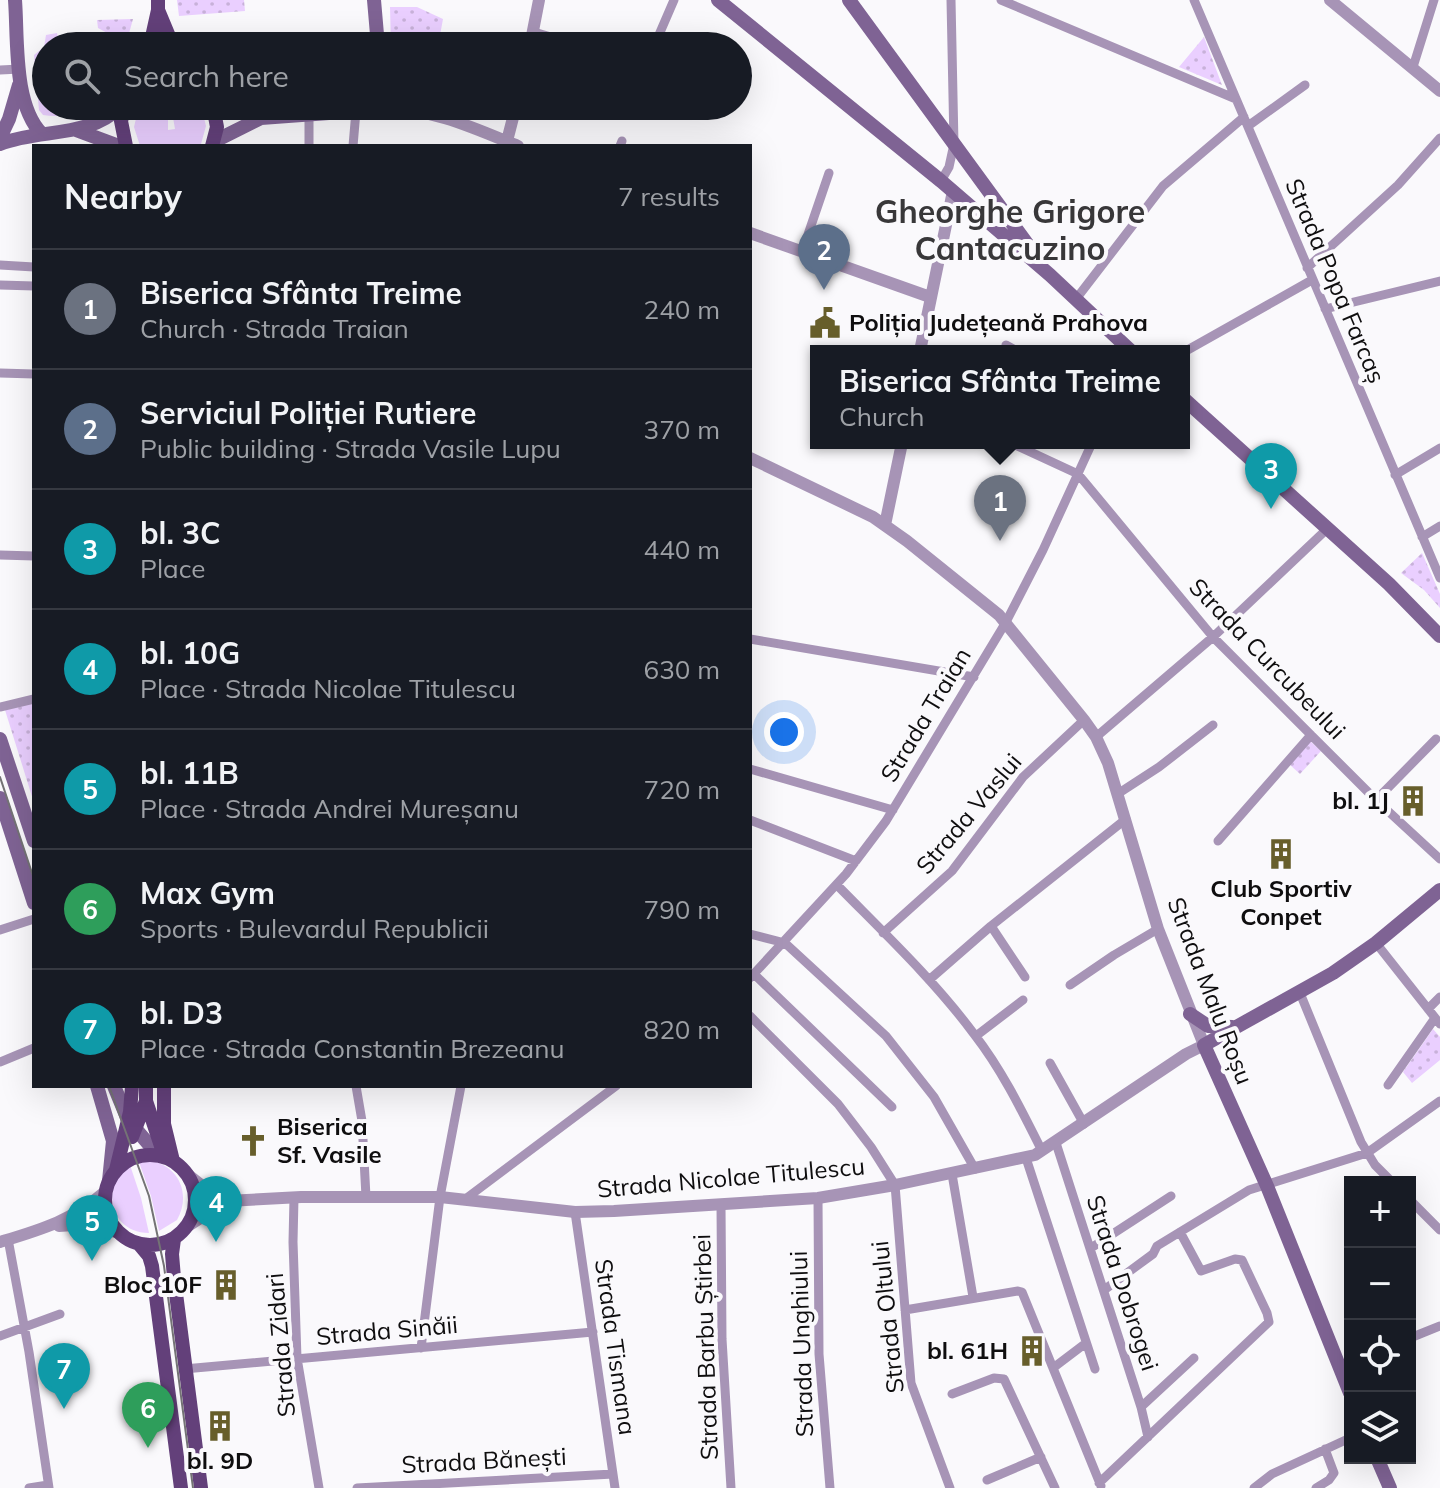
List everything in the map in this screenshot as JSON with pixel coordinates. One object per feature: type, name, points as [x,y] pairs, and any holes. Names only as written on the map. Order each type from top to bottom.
[{"type":"main road","points":[[15,0],[20,73],[26,106],[42,134]]},
{"type":"main road","points":[[374,0],[377,32]]},
{"type":"main road","points":[[718,0],[947,186],[1125,345]]},
{"type":"main road","points":[[849,0],[1050,275]]},
{"type":"main road","points":[[153,32],[158,5]]},
{"type":"main road","points":[[158,5],[168,32]]},
{"type":"main road","points":[[4,141],[20,73]]},
{"type":"main road","points":[[4,141],[26,106]]},
{"type":"main road","points":[[4,141],[76,130],[103,120]]},
{"type":"main road","points":[[121,120],[126,144]]},
{"type":"main road","points":[[214,144],[216,120]]},
{"type":"main road","points":[[214,144],[257,120]]},
{"type":"main road","points":[[76,130],[114,144]]},
{"type":"main road","points":[[1190,404],[1397,591],[1440,636]]},
{"type":"main road","points":[[0,739],[32,835]]},
{"type":"main road","points":[[0,798],[32,897]]},
{"type":"main road","points":[[1204,1045],[1300,993],[1376,943],[1440,890]]},
{"type":"main road","points":[[1190,1014],[1208,1026],[1226,1028],[1240,1025]]},
{"type":"main road","name":"Strada Malu Roșu","points":[[1204,1045],[1344,1363]]},
{"type":"main road","points":[[98,1088],[113,1141],[114,1177]]},
{"type":"main road","points":[[115,1088],[131,1124],[187,1174],[196,1200],[188,1226],[174,1239],[157,1246],[139,1244]]},
{"type":"main road","points":[[131,1124],[132,1088]]},
{"type":"main road","points":[[164,1088],[166,1158]]},
{"type":"main road","points":[[146,1094],[166,1158]]},
{"type":"main road","points":[[146,1094],[131,1124],[114,1177],[107,1213],[119,1233],[139,1244],[149,1256],[152,1266],[181,1488]]},
{"type":"main road","points":[[114,1177],[138,1157],[166,1158]]},
{"type":"main road","points":[[174,1239],[172,1254],[184,1369],[201,1488]]},
{"type":"main road","points":[[1380,1464],[1390,1488]]},
{"type":"street","points":[[534,32],[539,0]]},
{"type":"street","points":[[660,32],[674,0]]},
{"type":"street","points":[[921,345],[954,144],[951,0]]},
{"type":"street","points":[[1001,0],[1236,99]]},
{"type":"street","name":"Strada Popa Farcaș","points":[[1194,0],[1440,578]]},
{"type":"street","points":[[1330,0],[1440,91]]},
{"type":"street","points":[[1413,67],[1434,0]]},
{"type":"street","points":[[0,70],[20,73]]},
{"type":"street","points":[[1076,299],[1163,186],[1246,122],[1305,85]]},
{"type":"street","points":[[309,120],[309,144]]},
{"type":"street","points":[[353,144],[359,120]]},
{"type":"street","points":[[451,120],[512,144],[515,120]]},
{"type":"street","points":[[1307,268],[1398,185],[1440,138]]},
{"type":"street","points":[[802,252],[829,173]]},
{"type":"street","points":[[752,234],[930,297]]},
{"type":"street","points":[[0,265],[32,267]]},
{"type":"street","points":[[1190,349],[1312,280]]},
{"type":"street","points":[[1325,309],[1440,281]]},
{"type":"street","points":[[0,285],[32,286]]},
{"type":"street","points":[[0,373],[32,374]]},
{"type":"street","points":[[1395,475],[1440,448]]},
{"type":"street","points":[[885,525],[901,449]]},
{"type":"street","points":[[1024,449],[1078,474]]},
{"type":"street","name":"Strada Traian","points":[[752,976],[837,885],[893,810],[1006,622],[1089,449]]},
{"type":"street","name":"Strada Malu Roșu","points":[[752,459],[885,525],[1006,622],[1084,720],[1096,737],[1119,793],[1158,929],[1204,1045]]},
{"type":"street","name":"Strada Curcubeului","points":[[1078,474],[1213,637],[1376,800],[1440,859]]},
{"type":"street","points":[[1422,537],[1440,526]]},
{"type":"street","points":[[1096,737],[1213,637],[1327,529]]},
{"type":"street","points":[[0,555],[32,556]]},
{"type":"street","points":[[752,639],[974,677]]},
{"type":"street","points":[[0,707],[32,699]]},
{"type":"street","name":"Strada Vaslui","points":[[883,933],[952,871],[1023,777],[1084,720]]},
{"type":"street","points":[[1119,793],[1170,760],[1213,725]]},
{"type":"street","points":[[1218,841],[1311,735]]},
{"type":"street","points":[[1376,800],[1436,739]]},
{"type":"street","points":[[752,770],[893,810]]},
{"type":"street","points":[[929,980],[991,926],[1126,819]]},
{"type":"street","points":[[752,821],[856,861]]},
{"type":"street","points":[[837,885],[929,980],[976,1036],[1005,1081],[1042,1151]]},
{"type":"street","points":[[0,930],[32,920]]},
{"type":"street","points":[[991,926],[1025,977]]},
{"type":"street","points":[[1070,985],[1158,929]]},
{"type":"street","points":[[752,935],[785,943],[864,1014],[908,1060],[934,1097],[975,1169]]},
{"type":"street","points":[[1376,943],[1438,1021],[1388,1085]]},
{"type":"street","points":[[752,976],[892,1107]]},
{"type":"street","points":[[1300,993],[1367,1153],[1387,1176]]},
{"type":"street","points":[[1428,1009],[1440,997]]},
{"type":"street","points":[[976,1036],[1023,1000]]},
{"type":"street","points":[[752,1018],[838,1104],[895,1185]]},
{"type":"street","name":"Strada Nicolae Titulescu","points":[[227,1201],[440,1197],[575,1212],[818,1198],[1026,1158],[1056,1143],[1186,1054],[1204,1045]]},
{"type":"street","points":[[0,1062],[32,1049]]},
{"type":"street","points":[[1050,1063],[1084,1124]]},
{"type":"street","points":[[356,1088],[362,1121],[366,1197]]},
{"type":"street","points":[[421,1348],[440,1197],[461,1088]]},
{"type":"street","points":[[464,1200],[613,1088]]},
{"type":"street","points":[[1104,1290],[1153,1254],[1157,1246],[1249,1190],[1367,1153],[1440,1101]]},
{"type":"street","name":"Strada Dobrogei","points":[[1056,1143],[1148,1437]]},
{"type":"street","points":[[1026,1158],[1095,1369]]},
{"type":"street","points":[[187,1174],[227,1201],[188,1226]]},
{"type":"street","points":[[952,1174],[973,1297]]},
{"type":"street","points":[[48,1228],[74,1216],[114,1177]]},
{"type":"street","name":"Strada Oltului","points":[[895,1185],[911,1383],[950,1488]]},
{"type":"street","points":[[1091,1248],[1171,1196]]},
{"type":"street","name":"Strada Zidari","points":[[294,1198],[297,1358],[319,1488]]},
{"type":"street","name":"Strada Unghiului","points":[[818,1198],[819,1354],[830,1488]]},
{"type":"street","name":"Strada Barbu Știrbei","points":[[721,1205],[722,1339],[731,1488]]},
{"type":"street","points":[[1416,1206],[1440,1230]]},
{"type":"street","name":"Strada Tismana","points":[[575,1212],[615,1488]]},
{"type":"street","points":[[29,1488],[49,1486],[24,1327],[4,1240],[48,1228],[87,1224],[119,1233]]},
{"type":"street","points":[[905,1310],[973,1297],[1022,1292],[1100,1486],[1269,1322],[1242,1260],[1235,1259],[1201,1271],[1180,1232]]},
{"type":"street","points":[[0,1336],[60,1314]]},
{"type":"street","points":[[1416,1336],[1440,1326]]},
{"type":"street","name":"Strada Sinăii","points":[[184,1369],[593,1332]]},
{"type":"street","points":[[1053,1368],[1086,1343]]},
{"type":"street","points":[[1141,1407],[1194,1358]]},
{"type":"street","points":[[952,1394],[994,1378],[1004,1379],[1055,1488]]},
{"type":"street","points":[[1254,1488],[1263,1479],[1344,1441]]},
{"type":"street","points":[[1316,1488],[1334,1473],[1325,1449]]},
{"type":"street","points":[[987,1480],[1041,1457]]},
{"type":"street","name":"Strada Bănești","points":[[357,1488],[613,1474]]},
{"type":"shaded area","points":[[177,0],[244,0],[245,11],[179,16]]},
{"type":"shaded area","points":[[390,7],[417,7],[443,19],[441,32],[391,32]]},
{"type":"shaded area","points":[[133,19],[129,32],[105,32],[98,28],[97,20]]},
{"type":"shaded area","points":[[1204,37],[1222,85],[1179,67]]},
{"type":"shaded area","points":[[136,120],[168,120],[168,130],[175,129],[173,120],[204,120],[206,126],[201,144],[139,144],[134,127]]},
{"type":"shaded area","points":[[1422,553],[1440,594],[1440,608],[1424,590],[1401,573]]},
{"type":"shaded area","points":[[32,703],[32,797],[5,710]]},
{"type":"shaded area","points":[[1310,741],[1321,751],[1300,774],[1289,764]]},
{"type":"shaded area","points":[[1433,1029],[1440,1037],[1440,1060],[1412,1083],[1403,1072]]},
{"type":"shaded area","points":[[147,1160],[167,1167],[179,1181],[182,1190],[183,1200],[177,1220],[159,1231],[139,1162]]},
{"type":"shaded area","points":[[130,1165],[149,1233],[125,1225],[113,1207],[114,1184]]},
{"type":"tram line","points":[[0,777],[32,873]]},
{"type":"tram line","points":[[110,1088],[149,1196],[164,1266],[193,1488]]},
{"type":"place","name":"Serviciul Poliției Rutiere","points":[[824,290]]},
{"type":"place","name":"Poliția Județeană Prahova","points":[[825,323]]},
{"type":"place","name":"bl. 3C","points":[[1271,509]]},
{"type":"place","name":"Biserica Sfânta Treime","points":[[1000,541]]},
{"type":"place","name":"bl. 1J","points":[[1413,801]]},
{"type":"place","name":"Club Sportiv Conpet","points":[[1281,854]]},
{"type":"place","name":"Biserica Sf. Vasile","points":[[253,1141]]},
{"type":"place","name":"bl. 10G","points":[[216,1242]]},
{"type":"place","name":"bl. 11B","points":[[92,1261]]},
{"type":"place","name":"Bloc 10F","points":[[226,1285]]},
{"type":"place","name":"bl. 61H","points":[[1032,1351]]},
{"type":"place","name":"bl. D3","points":[[64,1409]]},
{"type":"place","name":"bl. 9D","points":[[220,1426]]},
{"type":"place","name":"Max Gym","points":[[148,1448]]},
{"type":"district","name":"Gheorghe Grigore Cantacuzino","points":[[1010,230]]}]
